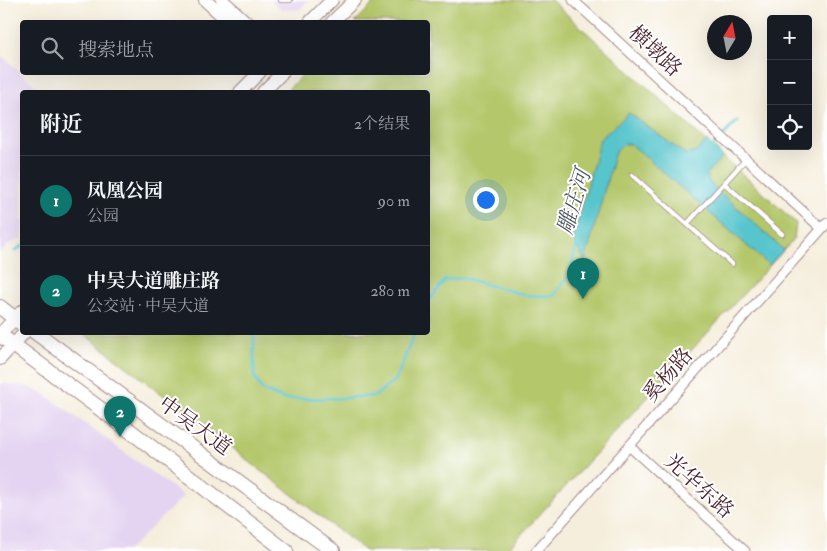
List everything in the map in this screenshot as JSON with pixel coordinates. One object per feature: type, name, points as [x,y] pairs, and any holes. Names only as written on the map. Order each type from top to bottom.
[{"type":"main road","points":[[205,0],[226,20]]},
{"type":"main road","points":[[222,0],[244,20]]},
{"type":"main road","points":[[312,20],[332,0]]},
{"type":"main road","points":[[334,20],[355,0]]},
{"type":"main road","points":[[242,90],[257,75]]},
{"type":"main road","points":[[265,90],[280,75]]},
{"type":"main road","points":[[0,307],[20,318],[0,335]]},
{"type":"main road","name":"中吴大道","points":[[0,335],[133,433],[286,551]]},
{"type":"main road","points":[[0,360],[22,335]]},
{"type":"main road","name":"中吴大道","points":[[38,335],[333,551]]},
{"type":"street","name":"横墩路","points":[[573,0],[746,159]]},
{"type":"street","points":[[746,159],[824,226]]},
{"type":"street","name":"奚杨路","points":[[536,551],[824,226]]},
{"type":"street","name":"光华东路","points":[[629,446],[746,551]]},
{"type":"lane","points":[[281,0],[290,0]]},
{"type":"lane","points":[[688,224],[746,159]]},
{"type":"lane","points":[[632,175],[732,264]]},
{"type":"lane","points":[[725,184],[782,234]]},
{"type":"shaded area","points":[[271,0],[308,0],[299,10],[282,10]]},
{"type":"shaded area","points":[[0,54],[20,72],[20,75],[23,75],[40,90],[20,90],[20,240],[9,244],[0,254]]},
{"type":"shaded area","points":[[3,383],[25,386],[43,393],[184,496],[127,551],[0,551],[0,385]]},
{"type":"green space","points":[[377,0],[551,0],[796,223],[794,239],[506,551],[365,551],[86,335],[430,335],[430,90],[287,90],[303,75],[430,75],[430,20],[357,20]]},
{"type":"water","points":[[629,113],[685,154],[694,153],[707,141],[723,156],[707,173],[709,182],[784,250],[769,265],[631,144],[624,144],[615,152],[585,261],[573,240],[600,139]]},
{"type":"waterway","name":"雕庄河","points":[[710,150],[737,121]]},
{"type":"waterway","name":"雕庄河","points":[[430,299],[445,280],[463,278],[525,295],[553,296],[569,276],[577,243]]},
{"type":"waterway","name":"雕庄河","points":[[15,251],[20,247]]},
{"type":"waterway","name":"雕庄河","points":[[254,335],[254,376],[262,390],[284,399],[375,396],[396,379],[414,335]]},
{"type":"place","name":"凤凰公园","points":[[583,299]]},
{"type":"place","name":"中吴大道雕庄路","points":[[120,437]]}]
